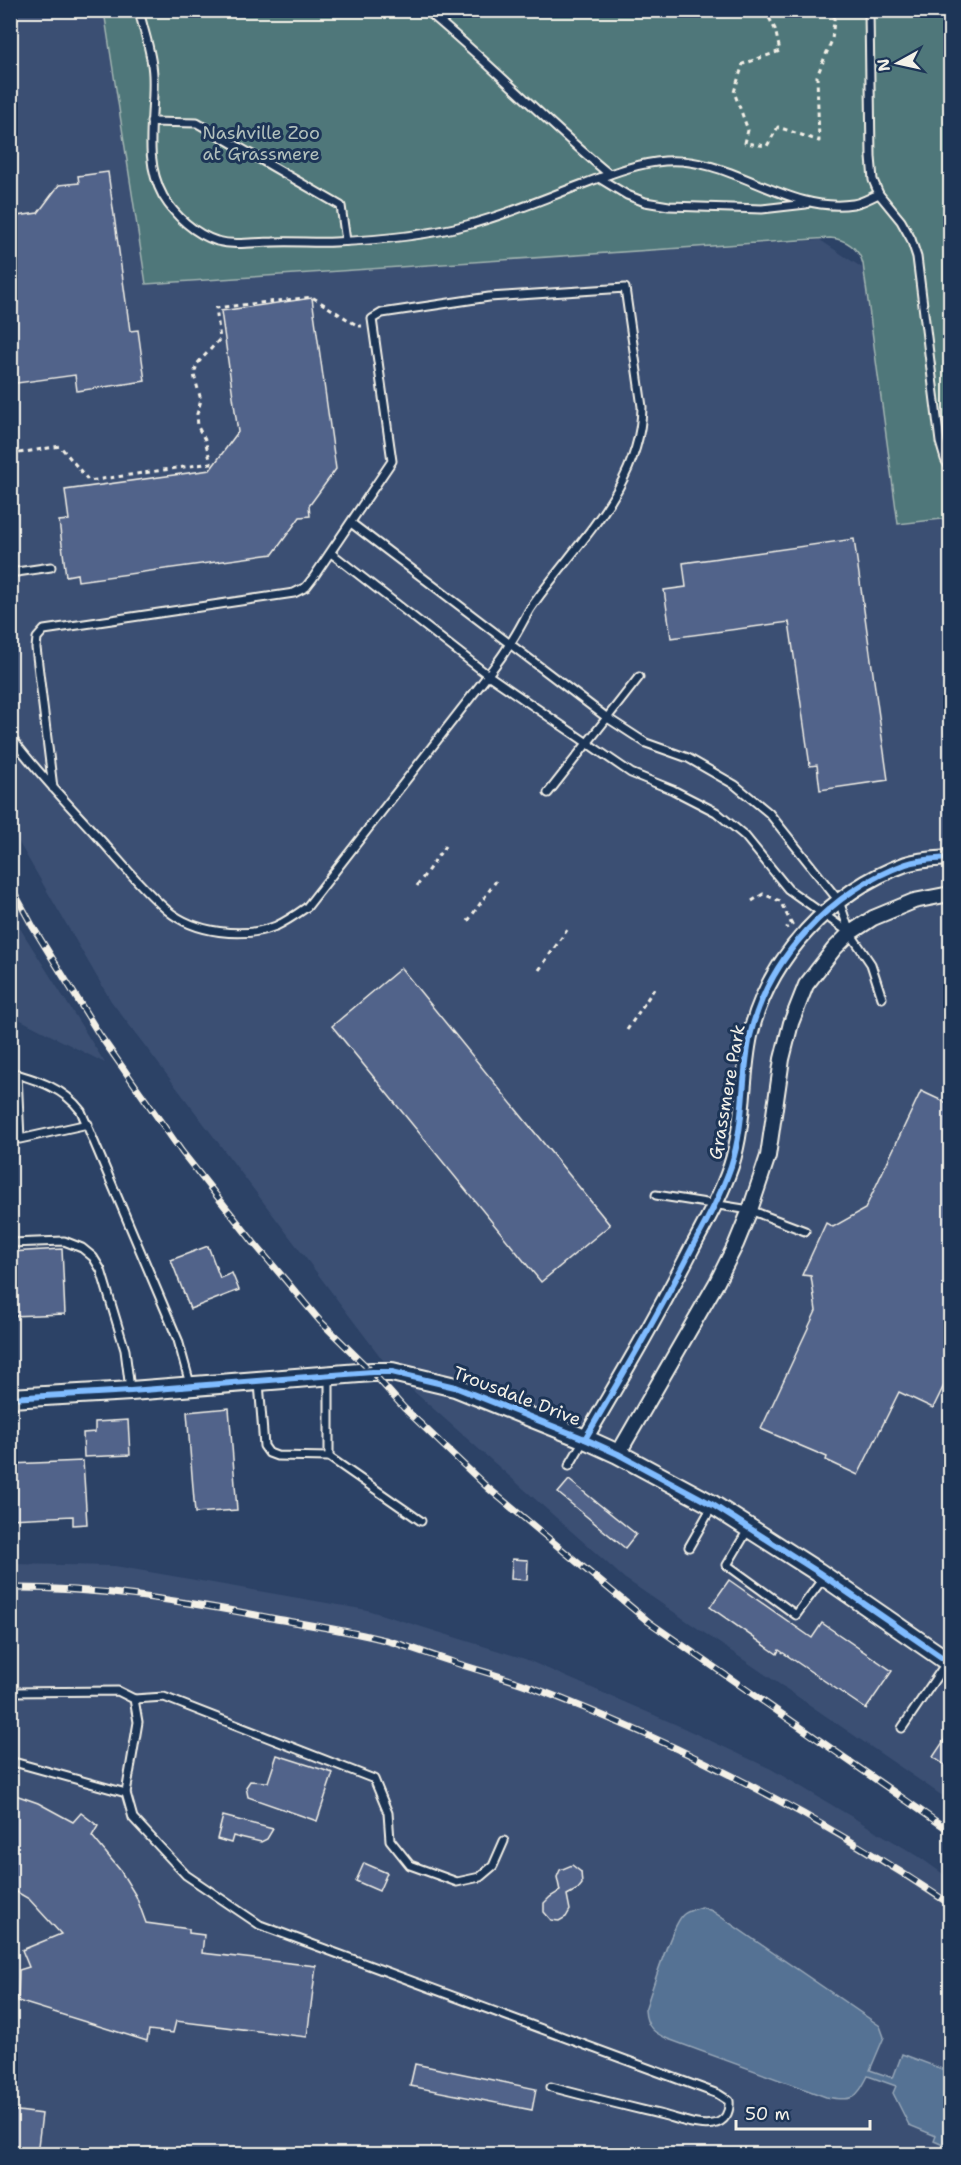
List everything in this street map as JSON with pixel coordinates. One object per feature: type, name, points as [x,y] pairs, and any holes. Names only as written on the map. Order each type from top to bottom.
[{"type":"street","name":"Grassmere Park","points":[[585,1439],[680,1273],[731,1165],[739,1130],[750,1035],[759,1007],[773,978],[797,939],[823,914],[862,885],[906,864],[951,858]]},
{"type":"street","points":[[618,1454],[717,1282],[750,1210],[768,1156],[782,1059],[791,1023],[806,985],[834,949],[850,933],[873,918],[914,901],[951,894]]},
{"type":"street","name":"Trousdale Drive","points":[[10,1398],[329,1375],[392,1372],[423,1378],[455,1387],[585,1439],[713,1505],[825,1576],[950,1661]]},
{"type":"lane","points":[[139,10],[152,57],[150,154],[154,177],[177,216],[196,231],[216,241],[238,244],[346,241],[395,237],[467,225],[609,174],[640,165],[668,161],[699,165],[741,177],[778,193],[813,204],[826,206],[855,204],[879,194]]},
{"type":"lane","points":[[426,10],[577,148],[609,174]]},
{"type":"lane","points":[[869,10],[873,180],[879,194],[901,221],[911,239],[917,257],[940,442],[945,459],[951,468]]},
{"type":"lane","points":[[151,122],[197,123],[341,206],[346,241]]},
{"type":"lane","points":[[599,178],[627,195],[645,202],[669,206],[762,208],[813,204]]},
{"type":"lane","points":[[10,736],[53,788],[140,884],[178,918],[202,927],[231,933],[273,927],[289,920],[313,901],[488,675],[530,610],[620,486],[637,449],[642,422],[642,407],[625,288],[489,297],[382,312],[372,319],[392,461],[331,553],[306,587],[294,593],[44,630],[37,638],[36,648],[53,788]]},
{"type":"lane","points":[[351,523],[606,717],[646,743],[688,758],[735,784],[769,813],[839,901],[850,933],[871,964],[882,998]]},
{"type":"lane","points":[[331,553],[488,675],[586,743],[631,773],[673,790],[716,812],[745,836],[788,889],[850,933]]},
{"type":"lane","points":[[10,573],[51,567]]},
{"type":"lane","points":[[548,793],[639,677]]},
{"type":"lane","points":[[88,1124],[20,1139],[14,1073],[43,1083],[70,1097],[81,1111],[88,1124],[178,1340],[190,1386]]},
{"type":"lane","points":[[656,1195],[750,1210],[805,1231]]},
{"type":"lane","points":[[10,1243],[64,1240],[82,1248],[93,1257],[101,1270],[125,1350],[131,1391]]},
{"type":"lane","points":[[329,1375],[329,1457]]},
{"type":"lane","points":[[258,1381],[264,1446],[269,1453],[277,1456],[329,1457],[421,1521]]},
{"type":"lane","points":[[569,1466],[585,1439]]},
{"type":"lane","points":[[688,1547],[713,1505]]},
{"type":"lane","points":[[749,1528],[727,1565],[796,1615],[825,1576]]},
{"type":"lane","points":[[902,1728],[950,1661]]},
{"type":"lane","points":[[10,1692],[118,1691],[135,1699],[164,1697],[374,1779],[388,1813],[390,1840],[410,1865],[458,1882],[480,1877],[494,1866],[504,1841]]},
{"type":"lane","points":[[135,1699],[138,1722],[126,1793],[133,1818],[186,1875],[260,1925],[718,2094],[729,2101],[730,2109],[719,2122],[711,2125],[551,2087]]},
{"type":"lane","points":[[10,1761],[126,1793]]},
{"type":"path","points":[[765,10],[776,29],[780,51],[743,64],[734,93],[748,130],[745,143],[767,146],[778,127],[819,141],[817,76],[832,40],[835,10]]},
{"type":"path","points":[[19,453],[60,446],[89,482],[211,463],[205,440],[198,427],[197,414],[201,400],[194,375],[197,364],[220,339],[216,308],[312,297],[358,326],[372,324]]},
{"type":"path","points":[[417,886],[445,846]]},
{"type":"path","points":[[468,921],[496,881]]},
{"type":"path","points":[[752,901],[763,894],[780,901],[792,925],[786,928]]},
{"type":"path","points":[[539,970],[567,930]]},
{"type":"path","points":[[627,1030],[654,989]]},
{"type":"shaded area","points":[[10,11],[104,11],[146,284],[820,240],[864,269],[898,523],[950,518],[950,1801],[624,1578],[392,1372],[111,1001],[11,829]]},
{"type":"shaded area","points":[[11,914],[105,1063],[11,1015]]},
{"type":"shaded area","points":[[11,1564],[115,1566],[367,1610],[525,1659],[771,1769],[918,1856],[950,1879],[950,2154],[11,2154]]},
{"type":"shaded area","points":[[702,1907],[712,1911],[880,2026],[884,2037],[870,2070],[893,2078],[902,2054],[950,2072],[950,2121],[946,2129],[950,2131],[950,2148],[934,2141],[936,2136],[909,2125],[893,2093],[896,2086],[868,2076],[853,2097],[842,2099],[826,2097],[668,2039],[652,2029],[647,2021],[645,2010],[668,1944],[684,1914]]},
{"type":"green space","name":"Nashville Zoo at Grassmere","points":[[104,11],[950,11],[950,518],[898,524],[863,264],[855,249],[841,240],[830,238],[146,284]]},
{"type":"building","points":[[108,172],[130,331],[138,330],[145,381],[77,391],[75,375],[10,384],[10,217],[38,213],[59,185],[79,183],[78,176]]},
{"type":"building","points":[[312,298],[336,469],[309,506],[310,516],[300,517],[273,554],[78,581],[77,574],[66,576],[59,521],[69,520],[65,490],[210,470],[238,432],[221,311]]},
{"type":"building","points":[[854,539],[888,780],[820,790],[817,765],[810,766],[789,622],[671,638],[664,590],[686,587],[683,563]]},
{"type":"building","points":[[401,968],[610,1225],[541,1282],[332,1026]]},
{"type":"building","points":[[921,1091],[951,1105],[951,1371],[933,1408],[899,1392],[858,1475],[826,1460],[827,1457],[761,1429],[816,1311],[811,1276],[802,1275],[826,1223],[833,1227],[865,1209]]},
{"type":"building","points":[[208,1246],[220,1278],[232,1273],[239,1290],[190,1309],[171,1260]]},
{"type":"building","points":[[62,1249],[65,1314],[10,1316],[10,1252]]},
{"type":"building","points":[[229,1408],[237,1510],[195,1513],[187,1412]]},
{"type":"building","points":[[128,1420],[130,1455],[84,1457],[83,1433],[95,1432],[95,1422]]},
{"type":"building","points":[[83,1461],[87,1524],[73,1525],[73,1516],[10,1519],[10,1464]]},
{"type":"building","points":[[569,1480],[636,1534],[625,1548],[558,1493]]},
{"type":"building","points":[[512,1559],[528,1560],[527,1580],[511,1579]]},
{"type":"building","points":[[729,1580],[812,1638],[822,1623],[892,1671],[866,1709],[779,1650],[777,1654],[710,1607]]},
{"type":"building","points":[[951,1730],[951,1769],[933,1757]]},
{"type":"building","points":[[277,1755],[333,1773],[317,1821],[248,1797],[246,1787],[250,1781],[268,1782]]},
{"type":"building","points":[[10,1793],[38,1803],[73,1822],[81,1813],[98,1826],[92,1836],[120,1870],[136,1896],[146,1923],[189,1929],[189,1933],[204,1935],[202,1953],[316,1966],[307,2037],[176,2021],[173,2033],[149,2030],[147,2041],[18,2001],[19,1970],[29,1967],[22,1950],[61,1934],[29,1899],[10,1888]]},
{"type":"building","points":[[223,1816],[273,1829],[267,1839],[261,1842],[233,1836],[231,1843],[217,1839]]},
{"type":"building","points":[[364,1863],[387,1873],[379,1891],[356,1881]]},
{"type":"building","points":[[572,1865],[581,1872],[582,1884],[567,1895],[570,1910],[566,1917],[559,1921],[551,1920],[544,1912],[544,1903],[560,1891],[557,1877],[560,1870]]},
{"type":"building","points":[[415,2064],[536,2089],[532,2110],[410,2086]]},
{"type":"building","points":[[10,2110],[42,2114],[37,2154],[10,2154]]},
{"type":"railway","points":[[10,885],[99,1034],[182,1152],[320,1321],[372,1372],[404,1408],[488,1488],[649,1622],[950,1831]]},
{"type":"railway","points":[[10,1588],[41,1588],[134,1596],[195,1604],[337,1630],[394,1642],[514,1681],[643,1733],[749,1784],[851,1841],[950,1904]]},
{"type":"cycle path","points":[[585,1439],[667,1296],[723,1187],[739,1134],[750,1036],[771,980],[787,954],[828,910],[853,891],[906,864],[922,860],[950,858]]},
{"type":"cycle path","points":[[10,1398],[372,1372],[392,1372],[455,1387],[618,1454],[713,1505],[818,1572],[950,1663]]}]
